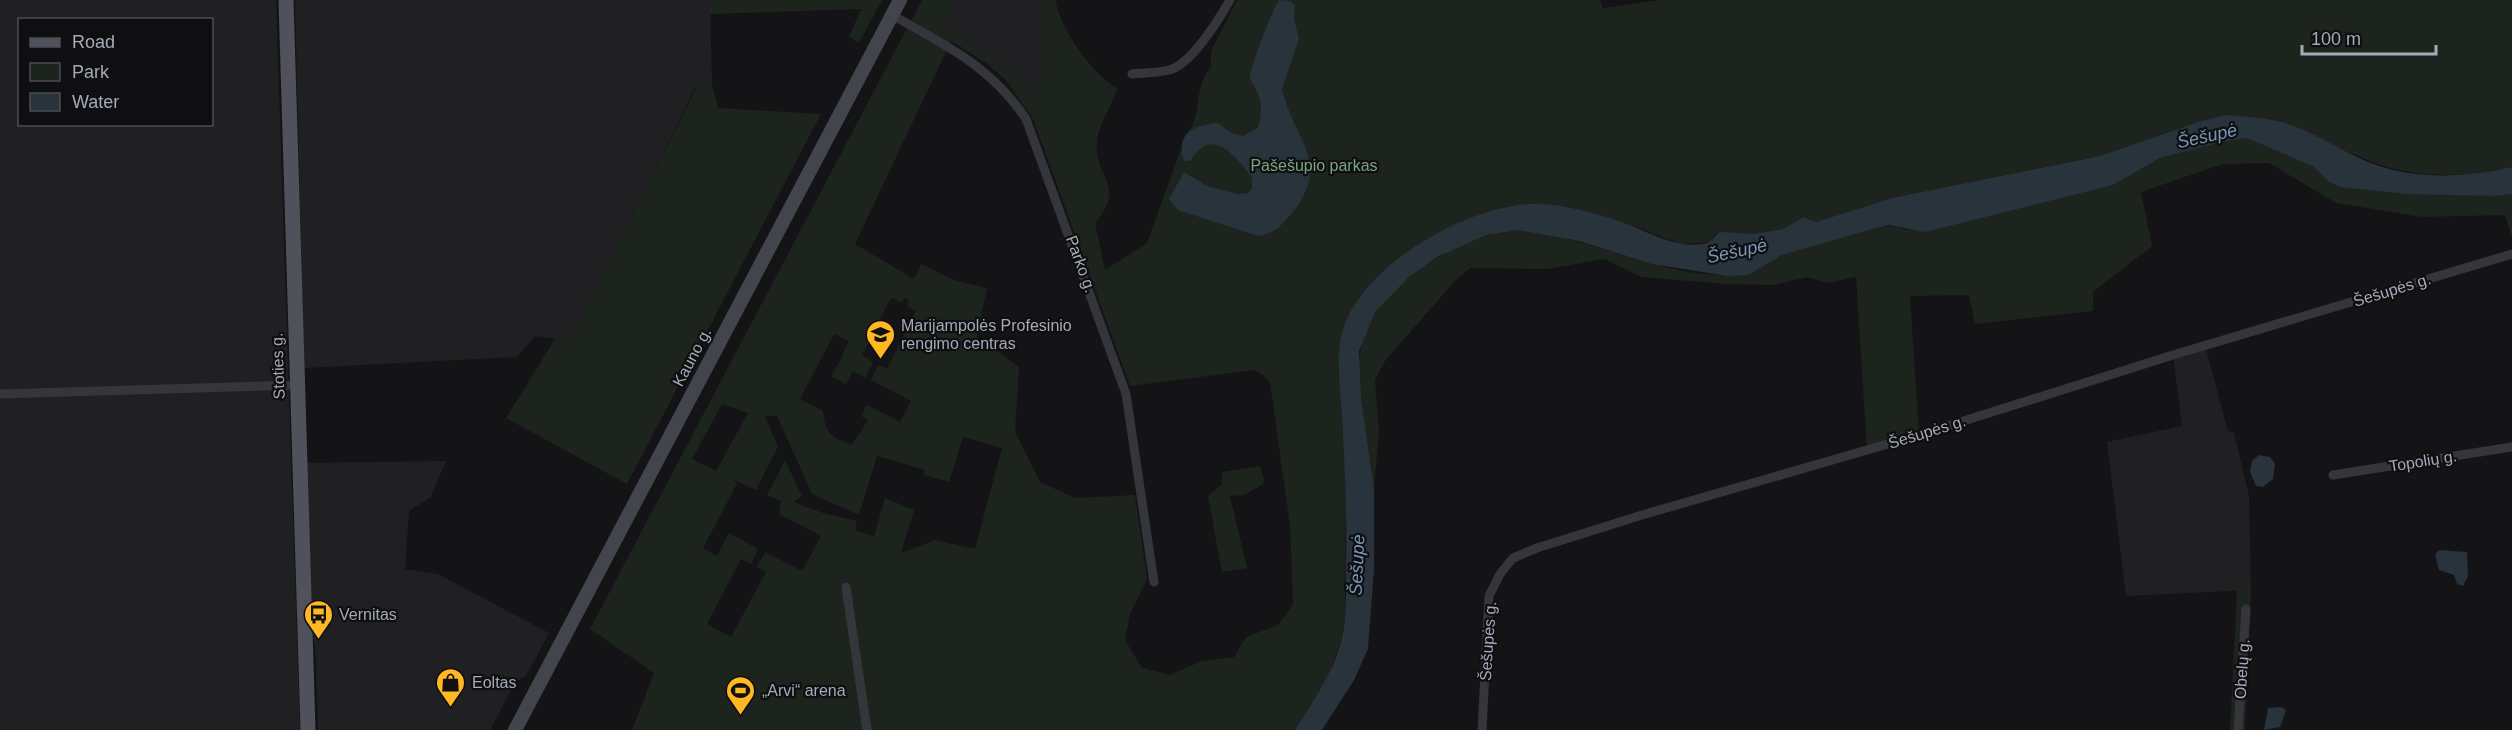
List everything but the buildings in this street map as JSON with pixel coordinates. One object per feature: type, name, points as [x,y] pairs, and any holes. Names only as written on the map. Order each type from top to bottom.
[{"type":"main road","name":"Stoties g.","points":[[286,0],[308,730]]},
{"type":"main road","name":"Kauno g.","points":[[515,730],[900,0]]},
{"type":"street","points":[[1132,74],[1171,70],[1182,63],[1214,27],[1230,0]]},
{"type":"street","name":"Parko g.","points":[[892,15],[957,52],[996,80],[1012,98],[1033,133],[1126,394],[1154,582]]},
{"type":"street","name":"Šešupės g.","points":[[1482,730],[1489,596],[1500,574],[1513,558],[1537,548],[1642,515],[1919,435],[2173,355],[2512,254]]},
{"type":"street","points":[[0,394],[297,385]]},
{"type":"street","name":"Topolių g.","points":[[2333,475],[2512,447]]},
{"type":"street","points":[[846,587],[867,730]]},
{"type":"street","name":"Obelų g.","points":[[2238,730],[2246,609]]},
{"type":"shaded area","points":[[0,0],[276,0],[300,730],[0,730]]},
{"type":"shaded area","points":[[295,0],[710,0],[712,85],[695,88],[649,184],[570,335],[555,339],[535,336],[517,357],[304,368]]},
{"type":"shaded area","points":[[954,0],[1044,0],[1043,78],[1027,91],[939,26]]},
{"type":"shaded area","points":[[2206,349],[2228,431],[2234,432],[2249,496],[2251,590],[2126,596],[2107,442],[2182,426],[2173,355]]},
{"type":"shaded area","points":[[446,461],[431,497],[409,511],[405,569],[438,574],[549,633],[526,676],[516,681],[490,730],[318,730],[316,658],[302,538],[300,463]]},
{"type":"green space","points":[[710,0],[882,0],[859,43],[849,37],[861,9],[710,14]]},
{"type":"green space","name":"Pašešupio parkas","points":[[922,0],[954,0],[940,26],[1015,71],[1027,90],[1043,78],[1044,0],[1056,0],[1063,23],[1079,50],[1099,74],[1118,88],[1097,141],[1097,154],[1109,189],[1109,199],[1095,223],[1105,270],[1147,243],[1186,135],[1195,119],[1202,83],[1211,67],[1211,51],[1237,0],[1600,0],[1603,8],[1659,0],[2512,0],[2512,167],[2452,175],[2412,172],[2392,168],[2354,154],[2198,122],[2100,156],[1892,198],[1816,222],[1805,217],[1783,229],[1753,234],[1716,233],[1710,242],[1681,244],[1614,219],[1426,240],[1397,260],[1360,295],[1347,317],[1340,341],[1338,371],[1346,472],[1345,619],[1340,645],[1326,681],[1295,730],[632,730],[654,673],[590,629]],"holes":[[[951,41],[986,63],[1006,80],[1033,119],[1130,386],[1254,370],[1262,374],[1270,383],[1290,525],[1293,604],[1278,625],[1246,637],[1234,657],[1202,661],[1170,675],[1142,668],[1125,640],[1130,614],[1147,579],[1135,495],[1075,498],[1040,482],[1015,432],[1019,367],[977,337],[987,288],[957,281],[921,264],[914,279],[855,244]],[[891,298],[902,303],[904,298],[909,300],[907,306],[916,311],[887,369],[878,365],[871,380],[911,401],[900,422],[867,405],[861,416],[868,420],[852,445],[830,434],[823,411],[800,399],[834,334],[849,341],[831,376],[846,384],[853,371],[865,378],[873,362],[862,355]],[[722,404],[748,413],[716,471],[692,459]],[[765,416],[777,416],[812,494],[859,515],[877,456],[925,470],[924,475],[949,482],[963,437],[1002,448],[975,549],[935,540],[901,553],[914,510],[885,498],[874,536],[855,530],[857,521],[823,513],[793,502],[802,496],[785,460],[767,495],[781,501],[779,514],[821,536],[802,571],[765,552],[757,567],[766,572],[731,637],[707,624],[741,559],[751,564],[758,549],[729,533],[717,556],[703,548],[737,484],[734,480],[756,490],[778,447]]]},
{"type":"green space","points":[[712,85],[718,108],[821,114],[627,484],[506,418],[555,339],[570,335],[696,88]]},
{"type":"green space","points":[[2247,138],[2314,167],[2328,181],[2495,196],[2512,194],[2512,237],[2505,215],[2422,217],[2336,203],[2269,163],[2223,164],[2141,192],[2152,246],[2093,292],[2093,311],[1975,324],[1969,295],[1910,296],[1919,435],[1867,450],[1856,277],[1828,283],[1808,277],[1773,285],[1727,284],[1642,277],[1604,259],[1547,269],[1470,268],[1455,281],[1385,361],[1375,380],[1379,431],[1374,489],[1360,398],[1360,351],[1365,330],[1375,311],[1400,285],[1438,257],[1471,240],[1507,231],[1526,231],[1571,240],[1684,271],[1738,275],[1788,253],[1869,229],[1890,226],[1907,230],[2113,185],[2160,158]]},
{"type":"green space","points":[[1260,466],[1264,479],[1263,484],[1244,495],[1230,496],[1247,568],[1222,572],[1208,496],[1222,484],[1222,472]]},
{"type":"green space","points":[[2237,590],[2251,590],[2245,730],[2230,730]]},
{"type":"water","points":[[1279,0],[1290,1],[1295,5],[1294,19],[1299,39],[1282,89],[1287,107],[1306,151],[1310,165],[1309,179],[1304,195],[1285,221],[1273,231],[1258,236],[1178,210],[1169,199],[1184,172],[1207,186],[1238,194],[1248,193],[1252,189],[1252,177],[1238,160],[1222,147],[1215,144],[1206,145],[1198,150],[1190,161],[1184,161],[1182,144],[1189,132],[1209,124],[1218,123],[1231,133],[1243,136],[1258,128],[1261,104],[1250,74]]},
{"type":"water","name":"Šešupė","points":[[2226,115],[2285,123],[2376,165],[2392,170],[2426,175],[2461,175],[2512,167],[2512,194],[2495,196],[2407,194],[2340,187],[2328,181],[2314,167],[2247,138],[2160,158],[2113,185],[1925,232],[1889,225],[1872,229],[1782,255],[1748,275],[1728,276],[1652,264],[1579,241],[1518,230],[1486,235],[1437,257],[1408,278],[1375,312],[1359,351],[1361,399],[1374,489],[1374,569],[1368,649],[1354,680],[1322,730],[1295,730],[1331,668],[1340,646],[1344,627],[1346,528],[1339,372],[1341,337],[1348,316],[1362,294],[1381,273],[1405,253],[1432,236],[1490,211],[1519,205],[1545,204],[1608,217],[1672,242],[1696,245],[1711,241],[1720,232],[1753,234],[1783,229],[1804,217],[1816,222],[1892,198],[2100,156],[2198,122]]},
{"type":"water","points":[[2259,455],[2270,457],[2275,464],[2273,479],[2263,487],[2256,486],[2250,472],[2252,461]]},
{"type":"water","points":[[2439,550],[2467,552],[2468,576],[2463,586],[2457,584],[2454,575],[2439,570],[2435,555]]},
{"type":"water","points":[[2282,707],[2286,711],[2280,727],[2264,730],[2268,708]]},
{"type":"place","name":"Marijampolės Profesinio rengimo centras","points":[[880,360]]},
{"type":"place","name":"Vernitas","points":[[318,640]]},
{"type":"place","name":"Eoltas","points":[[451,708]]},
{"type":"place","name":"„Arvi“ arena","points":[[741,716]]}]
